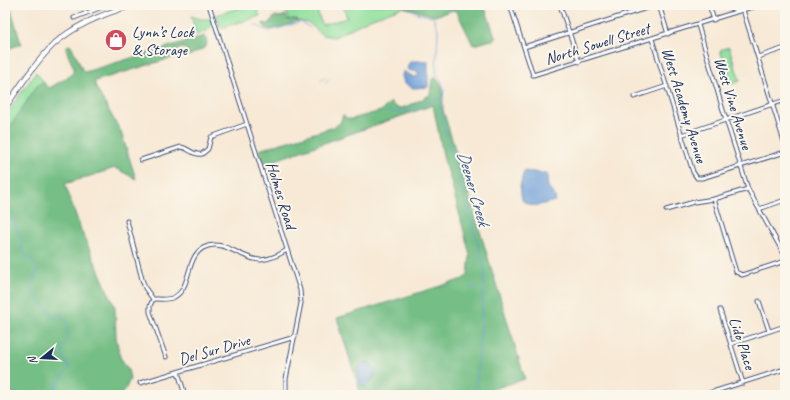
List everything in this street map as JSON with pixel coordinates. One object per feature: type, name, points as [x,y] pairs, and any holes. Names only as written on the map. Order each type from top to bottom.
[{"type":"main road","points":[[5,108],[39,60],[55,43],[98,16],[130,5]]},
{"type":"street","points":[[74,18],[107,5]]},
{"type":"street","name":"Holmes Road","points":[[209,5],[300,290],[301,303],[286,378],[286,395]]},
{"type":"street","points":[[510,5],[524,47],[658,5]]},
{"type":"street","points":[[560,5],[579,62]]},
{"type":"street","name":"West Academy Avenue","points":[[658,5],[668,34]]},
{"type":"street","points":[[709,5],[714,20]]},
{"type":"street","name":"North Sowell Street","points":[[524,47],[533,75],[714,20],[751,6],[759,5]]},
{"type":"street","points":[[743,10],[785,145]]},
{"type":"street","name":"West Vine Avenue","points":[[698,25],[748,188],[785,256]]},
{"type":"street","name":"West Academy Avenue","points":[[652,39],[693,172],[697,178],[702,178],[741,166]]},
{"type":"street","points":[[758,57],[785,48]]},
{"type":"street","points":[[634,97],[667,86]]},
{"type":"street","points":[[682,135],[785,100]]},
{"type":"street","points":[[142,160],[181,147],[195,154],[202,154],[208,149],[211,137],[247,124]]},
{"type":"street","points":[[741,166],[785,152]]},
{"type":"street","points":[[666,210],[694,202],[714,199],[748,188]]},
{"type":"street","points":[[714,199],[736,272],[742,275],[785,261]]},
{"type":"street","points":[[759,208],[785,200]]},
{"type":"street","points":[[128,221],[142,279],[145,288],[153,299]]},
{"type":"street","points":[[153,299],[170,299],[178,294],[184,286],[194,258],[198,252],[210,245],[220,245],[244,256],[260,260],[271,258],[287,250]]},
{"type":"street","points":[[153,299],[150,306],[150,312],[166,357]]},
{"type":"street","points":[[759,301],[770,331]]},
{"type":"street","name":"Lido Place","points":[[720,310],[743,383]]},
{"type":"street","points":[[731,344],[785,326]]},
{"type":"street","name":"Del Sur Drive","points":[[140,383],[295,337]]},
{"type":"street","points":[[703,395],[785,369]]},
{"type":"street","points":[[178,372],[185,395]]},
{"type":"green space","points":[[5,5],[10,5],[21,44],[5,50]]},
{"type":"green space","points":[[249,5],[256,5],[260,16],[221,28],[216,15]]},
{"type":"green space","points":[[284,5],[315,5],[322,25],[347,18],[343,5],[401,5],[403,7],[370,19],[334,37],[322,35],[309,23],[293,19],[289,20]]},
{"type":"green space","points":[[401,5],[484,5],[496,39],[473,45],[457,12],[453,10],[435,16],[403,7]]},
{"type":"green space","points":[[285,15],[288,20],[297,19],[297,21],[284,27],[273,29],[268,29],[263,23],[269,24],[275,16],[281,17]]},
{"type":"green space","points":[[191,16],[201,19],[211,19],[213,25],[206,31],[196,35]]},
{"type":"green space","points":[[204,36],[207,41],[206,47],[189,56],[186,49],[182,48],[177,50],[178,56],[95,81],[95,86],[121,132],[136,179],[115,168],[65,184],[81,230],[115,307],[116,337],[120,357],[128,369],[130,379],[126,388],[121,395],[5,395],[5,135],[36,87],[41,83],[45,84],[49,88],[72,75],[74,68],[66,47],[69,45],[72,47],[83,71],[85,72]]},
{"type":"green space","points":[[729,47],[740,81],[731,84],[720,50]]},
{"type":"green space","points":[[36,72],[45,84],[41,83],[5,135],[5,116]]},
{"type":"green space","points":[[434,77],[438,80],[442,87],[443,110],[525,379],[474,395],[361,395],[337,318],[463,279],[468,274],[470,255],[444,160],[433,105],[264,164],[259,150],[334,127],[340,123],[343,115],[348,119],[352,119],[381,111],[391,102],[394,106],[399,108],[410,105],[430,95],[432,79]]},
{"type":"water","points":[[414,61],[428,62],[428,87],[413,88],[404,83],[402,76],[403,71],[414,77],[418,76],[419,73],[407,69],[409,63]]},
{"type":"water","points":[[524,171],[548,175],[548,185],[556,197],[555,201],[533,206],[522,200],[520,186]]},
{"type":"water","points":[[365,362],[369,363],[375,370],[375,373],[368,385],[364,387],[361,385],[358,369]]},
{"type":"waterway","name":"Deener Creek","points":[[410,5],[416,13],[433,17],[438,30],[436,73],[442,82],[444,90],[440,107],[441,115],[485,269],[475,395]]},
{"type":"waterway","points":[[255,25],[269,31],[301,22],[310,28]]},
{"type":"waterway","points":[[321,81],[326,76]]},
{"type":"waterway","points":[[326,83],[328,79]]},
{"type":"waterway","name":"Deener Creek","points":[[435,100],[442,98]]},
{"type":"waterway","points":[[387,110],[392,112],[404,112],[432,101]]},
{"type":"waterway","points":[[5,210],[11,217],[21,237],[22,248],[25,255],[31,259],[38,270],[32,284],[34,295],[54,317],[60,314],[65,319],[69,337],[62,353],[69,368],[54,389],[57,395]]},
{"type":"waterway","points":[[471,287],[477,287]]},
{"type":"place","name":"Lynn’s Lock & Storage","points":[[116,40]]}]
